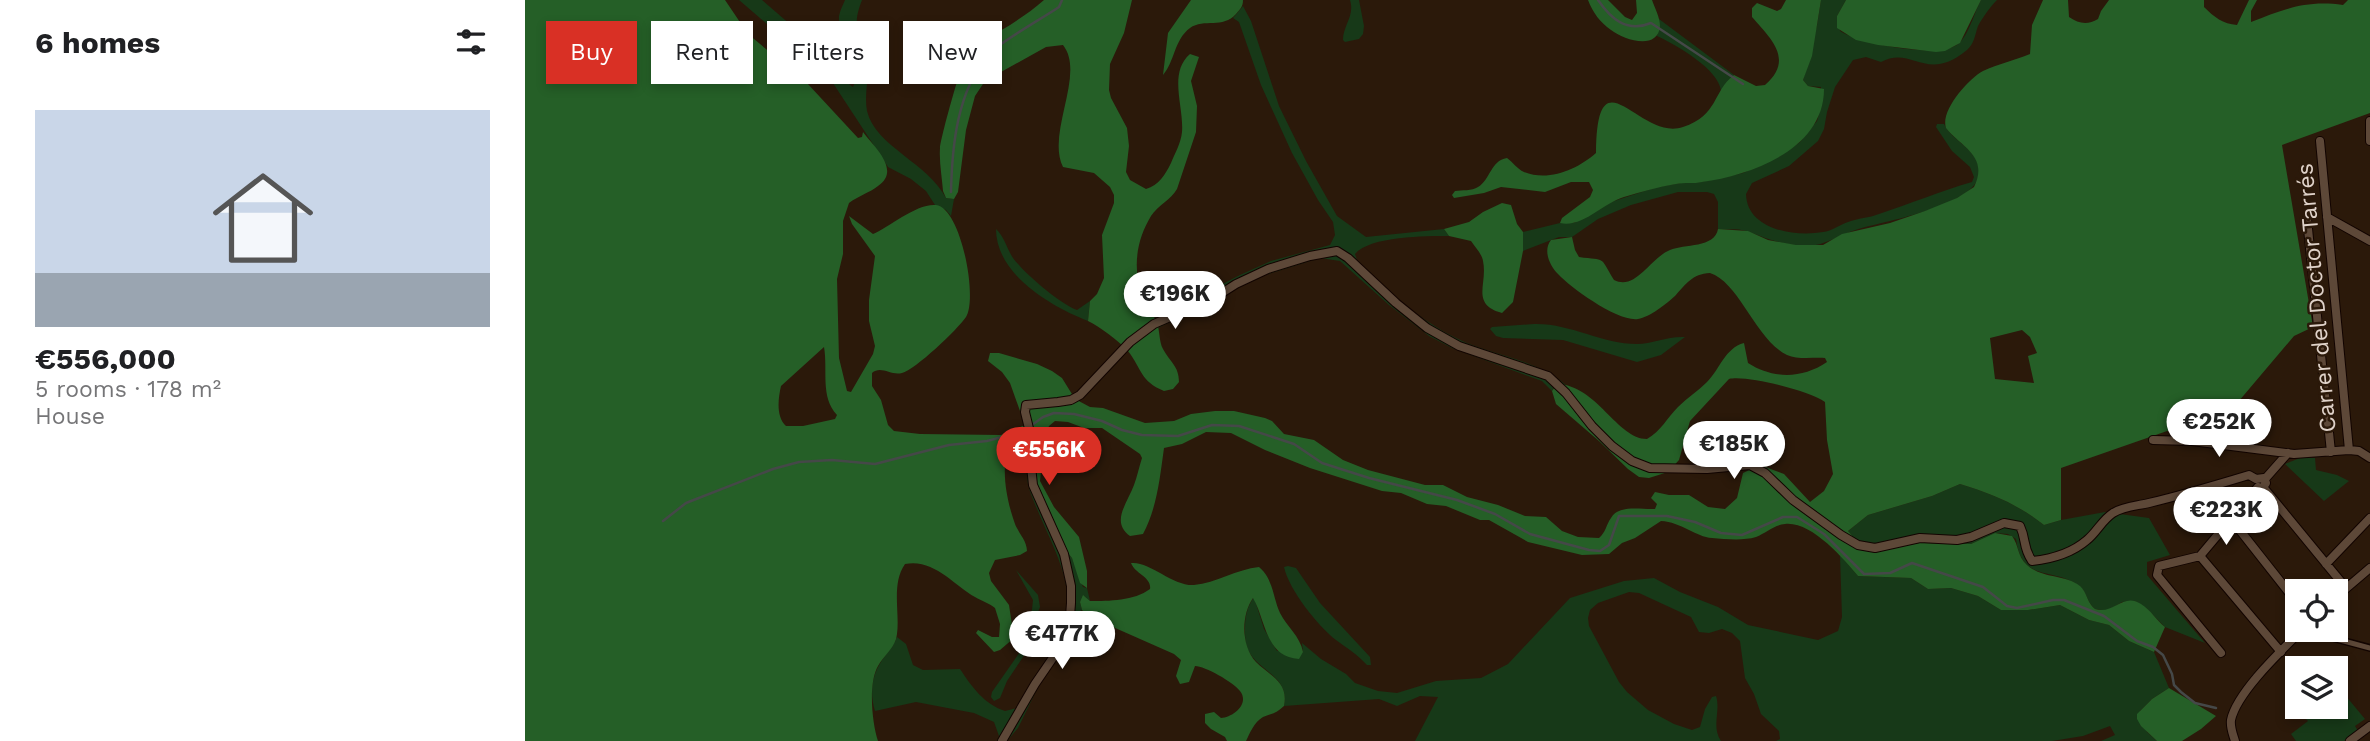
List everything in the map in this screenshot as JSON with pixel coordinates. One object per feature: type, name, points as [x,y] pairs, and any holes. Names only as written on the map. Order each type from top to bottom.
[{"type":"street","points":[[2369,122],[2370,141]]},
{"type":"street","name":"Carrer del Doctor Tarrés","points":[[2320,141],[2349,450]]},
{"type":"street","points":[[2327,217],[2370,241]]},
{"type":"street","points":[[2307,219],[2330,452]]},
{"type":"street","points":[[1002,741],[1035,684],[1062,646],[1069,630],[1071,603],[1071,586],[1064,554],[1033,485],[1031,466],[1034,445],[1025,405],[1071,400],[1080,395],[1130,342],[1154,324],[1214,298],[1268,269],[1337,251],[1427,328],[1459,346],[1548,376],[1566,393],[1592,426],[1632,461],[1650,468],[1707,469],[1750,466],[1765,473],[1793,500],[1858,545],[1875,548],[1920,538],[1957,540],[2004,523],[2020,526],[2025,536],[2024,549],[2032,561],[2043,560],[2060,555],[2088,540],[2113,513],[2130,506],[2249,475],[2261,483],[2338,579]]},
{"type":"street","points":[[2153,440],[2192,441],[2288,453],[2349,450],[2359,451],[2370,458]]},
{"type":"street","points":[[2221,653],[2157,575],[2159,566],[2200,556],[2288,453]]},
{"type":"street","points":[[2326,565],[2370,518]]},
{"type":"street","points":[[2231,519],[2285,588]]},
{"type":"street","points":[[2200,556],[2281,652]]},
{"type":"street","points":[[2348,586],[2370,568]]},
{"type":"street","points":[[2235,741],[2231,728],[2235,709],[2266,667],[2291,642]]},
{"type":"street","points":[[2348,642],[2370,648]]},
{"type":"street","points":[[2350,741],[2370,726]]},
{"type":"green space","points":[[525,0],[725,0],[739,21],[651,21],[651,84],[753,84],[753,38],[767,50],[767,84],[808,84],[858,138],[862,137],[863,132],[884,159],[887,173],[878,186],[849,203],[843,221],[843,254],[837,279],[839,358],[847,391],[851,392],[875,346],[869,321],[869,300],[875,256],[849,216],[873,234],[928,205],[936,205],[945,210],[953,221],[965,255],[970,292],[969,307],[961,323],[916,365],[902,373],[879,370],[872,373],[872,386],[881,400],[888,425],[894,431],[1001,435],[1025,425],[1010,383],[1002,372],[988,361],[990,353],[999,353],[1052,371],[1062,378],[1075,399],[1090,407],[1103,408],[1145,423],[1174,421],[1191,414],[1215,411],[1234,411],[1265,418],[1272,421],[1284,434],[1314,440],[1343,460],[1368,470],[1425,485],[1443,485],[1467,497],[1525,516],[1546,517],[1562,531],[1578,537],[1599,538],[1611,518],[1619,511],[1655,509],[1657,504],[1651,498],[1655,492],[1689,495],[1708,507],[1725,509],[1737,498],[1743,473],[1760,465],[1784,474],[1810,502],[1824,491],[1833,474],[1827,440],[1825,402],[1778,385],[1750,379],[1729,379],[1690,421],[1679,460],[1668,472],[1649,478],[1639,477],[1628,469],[1556,404],[1552,391],[1557,384],[1584,393],[1626,431],[1647,439],[1712,377],[1732,349],[1744,343],[1748,363],[1767,372],[1798,374],[1827,362],[1825,358],[1791,357],[1776,348],[1730,288],[1710,273],[1694,278],[1648,316],[1629,319],[1607,310],[1558,274],[1548,257],[1547,248],[1551,240],[1572,237],[1579,257],[1598,259],[1606,266],[1614,280],[1622,282],[1636,277],[1670,250],[1711,239],[1718,229],[1748,231],[1768,240],[1796,245],[1823,245],[1842,234],[1890,223],[1957,198],[1974,187],[1978,168],[1972,153],[1946,128],[1947,113],[1963,88],[1977,75],[2030,54],[2032,25],[2043,0],[2068,0],[2069,17],[2084,23],[2098,19],[2109,0],[2204,0],[2204,7],[2215,17],[2237,25],[2249,0],[2257,0],[2251,11],[2251,22],[2307,5],[2343,5],[2348,0],[2370,0],[2370,113],[2282,145],[2313,327],[2294,336],[2233,408],[2061,468],[2061,520],[2044,525],[2004,500],[1960,484],[1932,496],[1868,515],[1848,531],[1864,549],[1872,552],[1919,543],[1971,544],[1995,533],[2012,536],[2021,558],[2027,565],[2039,572],[2074,582],[2084,591],[2095,609],[2108,609],[2129,601],[2145,606],[2165,627],[2154,652],[2129,641],[2109,625],[2089,620],[2060,605],[2028,610],[2001,610],[1978,596],[1951,588],[1928,589],[1911,578],[1858,576],[1826,542],[1816,534],[1795,525],[1785,524],[1756,537],[1734,539],[1706,537],[1661,521],[1622,543],[1609,554],[1582,555],[1528,542],[1489,520],[1480,520],[1446,506],[1427,504],[1401,493],[1382,491],[1310,468],[1231,433],[1206,432],[1182,444],[1164,448],[1152,514],[1143,534],[1130,536],[1121,525],[1121,518],[1136,479],[1142,458],[1140,454],[1102,428],[1084,428],[1055,421],[1049,426],[1045,436],[1040,481],[1054,507],[1079,537],[1087,571],[1087,588],[1080,583],[1072,558],[1063,547],[1038,494],[1035,477],[1037,440],[1033,432],[1027,430],[1011,445],[1005,462],[1005,472],[1011,513],[1027,551],[995,560],[989,573],[991,581],[1009,605],[1014,638],[994,652],[976,633],[978,630],[992,637],[999,637],[1000,624],[995,608],[934,569],[915,563],[905,564],[898,580],[896,639],[878,666],[873,682],[873,714],[878,741],[525,741]],"holes":[[[2022,330],[2030,337],[2037,353],[2028,356],[2034,383],[1995,379],[1990,338]],[[824,347],[826,392],[837,415],[835,419],[803,426],[786,426],[779,413],[781,386]]]},
{"type":"green space","points":[[739,0],[762,0],[786,21],[767,21],[767,24]]},
{"type":"green space","points":[[845,0],[862,0],[857,20],[839,21]]},
{"type":"green space","points":[[1044,0],[1132,0],[1124,33],[1110,64],[1109,90],[1127,128],[1129,146],[1126,172],[1130,180],[1146,189],[1155,185],[1164,175],[1178,148],[1182,132],[1178,80],[1180,71],[1190,54],[1199,57],[1191,81],[1197,106],[1196,132],[1177,189],[1151,216],[1142,234],[1137,254],[1137,274],[1142,294],[1157,323],[1162,346],[1177,372],[1179,382],[1173,389],[1164,391],[1150,383],[1124,347],[1088,321],[1090,301],[1097,294],[1104,278],[1102,235],[1114,203],[1114,195],[1110,187],[1094,173],[1063,167],[1059,138],[1070,72],[1069,57],[1063,45],[1046,47],[1002,72],[1002,30]]},
{"type":"green space","points":[[1191,0],[1243,0],[1241,8],[1231,18],[1190,28],[1178,44],[1163,75],[1168,33]]},
{"type":"green space","points":[[1350,0],[1359,0],[1364,26],[1359,39],[1345,42],[1343,40],[1351,11]]},
{"type":"green space","points":[[1588,0],[1608,0],[1625,17],[1632,20],[1637,13],[1636,0],[1652,0],[1660,23],[1658,34],[1653,39],[1640,41],[1617,34],[1600,20]]},
{"type":"green space","points":[[1786,0],[1821,0],[1812,56],[1803,80],[1808,86],[1824,89],[1821,110],[1812,128],[1799,143],[1782,155],[1742,173],[1699,183],[1669,185],[1624,197],[1585,219],[1568,224],[1560,223],[1562,218],[1590,197],[1593,190],[1589,182],[1571,182],[1545,192],[1501,187],[1454,198],[1452,195],[1455,191],[1478,187],[1497,163],[1507,158],[1522,171],[1543,176],[1563,172],[1581,164],[1596,153],[1598,122],[1604,107],[1612,103],[1623,106],[1651,123],[1667,128],[1683,127],[1695,122],[1709,110],[1734,75],[1756,86],[1765,85],[1774,75],[1779,58],[1772,41],[1752,17],[1752,8],[1757,3],[1777,11]]},
{"type":"green space","points":[[1821,0],[1846,0],[1837,16],[1840,31],[1850,36],[1881,45],[1935,50],[1949,48],[1962,40],[1981,0],[1997,0],[1978,26],[1969,48],[1953,60],[1930,64],[1902,58],[1881,62],[1866,57],[1853,60],[1835,87],[1824,129],[1818,141],[1789,166],[1752,183],[1746,194],[1748,206],[1755,216],[1763,223],[1787,232],[1823,232],[1972,182],[1974,177],[1970,167],[1952,151],[1936,127],[1937,124],[1944,124],[1976,159],[1979,175],[1974,186],[1963,195],[1928,210],[1855,230],[1827,242],[1806,246],[1770,240],[1745,231],[1718,229],[1718,202],[1714,194],[1678,192],[1631,205],[1598,219],[1572,237],[1559,237],[1523,251],[1523,232],[1560,223],[1574,223],[1608,203],[1657,187],[1701,182],[1743,173],[1780,156],[1800,142],[1817,121],[1819,114],[1821,87],[1808,86],[1803,80]]},
{"type":"green space","points":[[1846,0],[1981,0],[1960,43],[1945,51],[1936,52],[1856,40],[1837,28],[1837,16]]},
{"type":"green space","points":[[1243,6],[1251,21],[1279,106],[1337,216],[1366,237],[1444,229],[1449,236],[1385,240],[1362,248],[1355,254],[1357,260],[1404,304],[1430,323],[1471,345],[1542,369],[1566,385],[1554,387],[1552,391],[1542,381],[1452,348],[1429,336],[1389,305],[1340,261],[1320,258],[1262,276],[1158,328],[1155,319],[1271,261],[1330,245],[1335,235],[1333,222],[1292,153],[1261,85],[1239,22],[1233,18]]},
{"type":"green space","points":[[1659,19],[1734,75],[1721,91],[1713,74],[1705,66],[1657,36]]},
{"type":"green space","points":[[834,84],[849,84],[853,87],[854,84],[867,84],[866,105],[872,123],[891,145],[938,186],[946,198],[954,199],[951,216],[946,210],[935,205],[926,191],[911,179],[888,167]]},
{"type":"green space","points":[[957,84],[983,84],[975,96],[966,130],[958,192],[954,199],[946,198],[943,191],[940,148]]},
{"type":"green space","points":[[1502,203],[1511,205],[1517,224],[1523,232],[1523,251],[1513,302],[1502,313],[1492,309],[1483,299],[1484,269],[1478,251],[1471,241],[1449,236],[1444,229],[1469,222]]},
{"type":"green space","points":[[996,229],[1018,264],[1052,295],[1077,310],[1090,301],[1088,321],[1043,298],[1016,275],[998,246]]},
{"type":"green space","points":[[1534,324],[1560,327],[1624,343],[1643,344],[1685,337],[1661,355],[1637,362],[1563,340],[1503,338],[1496,336],[1490,329]]},
{"type":"green space","points":[[1032,432],[1037,441],[1035,477],[1063,547],[1072,558],[1083,587],[1087,588],[1090,601],[1084,596],[1080,602],[1082,610],[1073,616],[1018,728],[1007,741],[997,741],[999,736],[994,722],[974,713],[916,702],[875,711],[872,689],[875,676],[897,637],[906,644],[913,665],[923,670],[960,669],[985,699],[1005,711],[1017,708],[1053,654],[1067,619],[1067,592],[1061,566],[1028,485],[1027,465]]},
{"type":"green space","points":[[2300,458],[2315,458],[2316,470],[2349,481],[2324,501],[2285,464]]},
{"type":"green space","points":[[1960,484],[2004,500],[2044,525],[2105,512],[2149,518],[2170,555],[2147,562],[2147,575],[2205,643],[2165,627],[2135,601],[2122,602],[2107,611],[2095,609],[2079,586],[2069,580],[2040,572],[2025,563],[2019,553],[2016,539],[2008,534],[1995,533],[1971,544],[1919,543],[1872,552],[1864,549],[1848,531],[1868,515],[1932,496]]},
{"type":"green space","points":[[1840,555],[1858,576],[1911,578],[1928,589],[1951,588],[1978,596],[2001,610],[2028,610],[2060,605],[2089,620],[2109,625],[2129,641],[2154,652],[2169,688],[2140,711],[2147,732],[2157,741],[2101,741],[2115,735],[2110,726],[2083,736],[2052,741],[1776,741],[1780,739],[1779,731],[1761,714],[1745,678],[1740,641],[1732,633],[1722,629],[1709,633],[1699,632],[1691,617],[1639,593],[1629,592],[1598,603],[1590,610],[1588,618],[1589,626],[1619,682],[1648,710],[1692,730],[1700,727],[1705,709],[1712,697],[1716,696],[1716,724],[1721,741],[1415,741],[1438,697],[1420,696],[1397,706],[1379,699],[1284,706],[1285,696],[1278,681],[1253,657],[1246,642],[1246,616],[1254,597],[1264,629],[1277,651],[1303,652],[1302,643],[1355,683],[1378,691],[1397,693],[1436,681],[1481,678],[1508,664],[1570,598],[1624,581],[1654,578],[1718,607],[1748,625],[1818,640],[1838,631],[1842,617]]},
{"type":"green space","points":[[1131,563],[1146,566],[1178,582],[1194,585],[1259,567],[1264,572],[1280,613],[1299,641],[1303,652],[1299,659],[1279,652],[1268,636],[1253,598],[1246,613],[1245,639],[1251,655],[1281,685],[1285,698],[1284,706],[1260,719],[1246,741],[1227,741],[1205,723],[1205,714],[1214,712],[1221,718],[1226,717],[1242,705],[1243,696],[1231,683],[1195,666],[1189,682],[1180,684],[1176,676],[1181,660],[1174,654],[1088,616],[1082,610],[1080,602],[1083,595],[1090,601],[1113,600],[1137,596],[1150,589],[1146,578]]},
{"type":"green space","points":[[1284,567],[1296,568],[1320,603],[1370,657],[1371,665],[1367,665],[1336,640],[1313,617],[1287,576]]},
{"type":"green space","points":[[1016,570],[1038,595],[1040,607],[1035,620],[1033,642],[1007,681],[1000,698],[994,701],[992,692],[1029,639],[1033,600]]},
{"type":"green space","points":[[2169,688],[2216,716],[2182,741],[2157,741],[2141,726],[2137,714],[2152,699]]},
{"type":"green space","points":[[2348,699],[2365,719],[2355,726],[2358,731],[2344,741],[2296,741],[2291,734],[2308,721],[2306,719],[2348,719]]},
{"type":"waterway","points":[[951,192],[958,120],[969,86],[978,70],[993,50],[1059,7],[1062,0]]},
{"type":"waterway","points":[[1598,0],[1608,13],[1620,22],[1634,26],[1651,23],[1743,84]]},
{"type":"waterway","points":[[1032,425],[1054,413],[1074,414],[1142,435],[1178,436],[1212,425],[1239,426],[1294,444],[1322,463],[1457,500],[1495,514],[1530,534],[1589,550],[1600,551],[1609,545],[1619,516],[1667,516],[1695,522],[1721,533],[1742,535],[1783,517],[1797,517],[1824,534],[1864,574],[1890,573],[1912,563],[1983,587],[2007,606],[2017,608],[2064,600],[2104,616],[2137,641],[2153,647],[2163,655],[2174,685],[2181,692],[2195,703],[2216,708]]},
{"type":"waterway","points":[[663,521],[686,503],[773,469],[799,462],[832,460],[875,464],[949,445],[987,441],[1026,429]]}]
